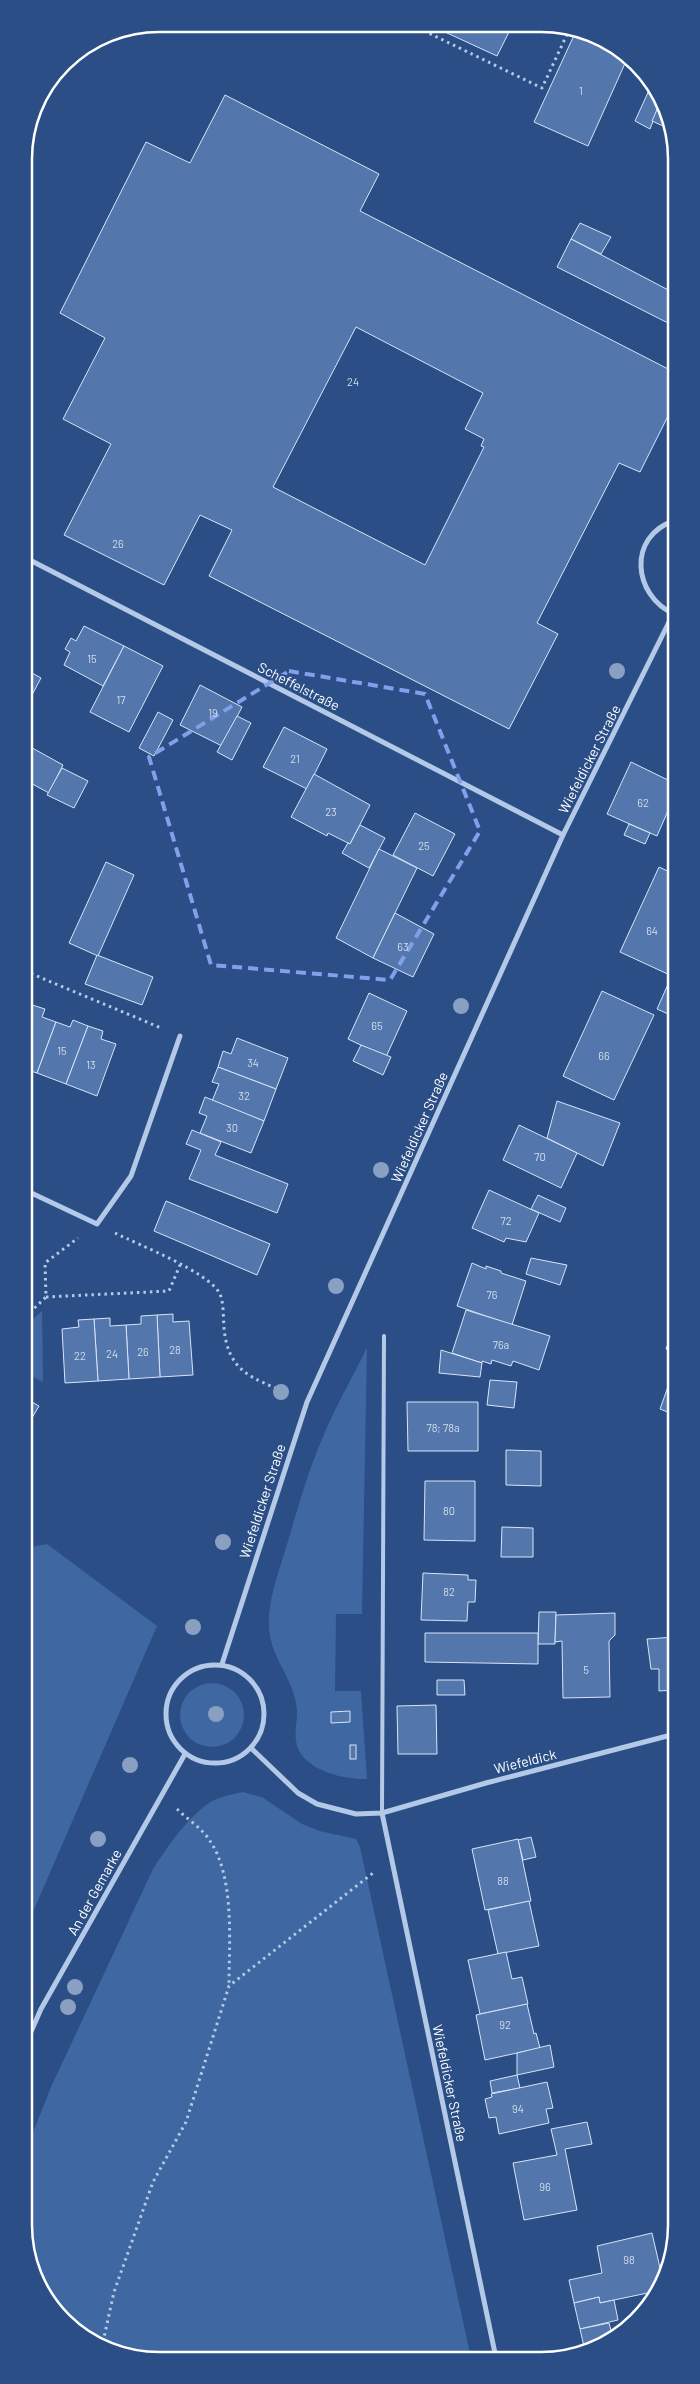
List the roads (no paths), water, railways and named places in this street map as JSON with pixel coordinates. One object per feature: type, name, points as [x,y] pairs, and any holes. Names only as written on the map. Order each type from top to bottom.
[{"type":"street","name":"Wiefeldicker Straße","points":[[668,525],[657,531],[645,545],[640,570],[643,584],[650,597],[660,607],[668,611]]},
{"type":"street","name":"Scheffelstraße","points":[[33,562],[563,835]]},
{"type":"street","name":"Wiefeldicker Straße","points":[[222,1664],[307,1402],[563,835],[668,626]]},
{"type":"street","points":[[32,1194],[97,1224],[132,1176],[180,1036]]},
{"type":"street","points":[[222,1664],[236,1668],[248,1677],[258,1689],[264,1707],[264,1723],[260,1736],[251,1748],[239,1758],[223,1763],[200,1761],[185,1754],[176,1745],[169,1732],[166,1720],[166,1704],[172,1689],[184,1675],[199,1666],[222,1664]]},
{"type":"street","name":"Wiefeldick","points":[[382,1813],[486,1783],[667,1736]]},
{"type":"street","points":[[251,1748],[298,1794],[317,1804],[356,1814],[382,1813]]},
{"type":"street","name":"An der Gemarke","points":[[32,2029],[41,2009],[185,1754]]},
{"type":"street","name":"Wiefeldicker Straße","points":[[382,1813],[495,2352]]},
{"type":"lane","name":"Wiefeldicker Straße","points":[[382,1813],[384,1336]]}]
